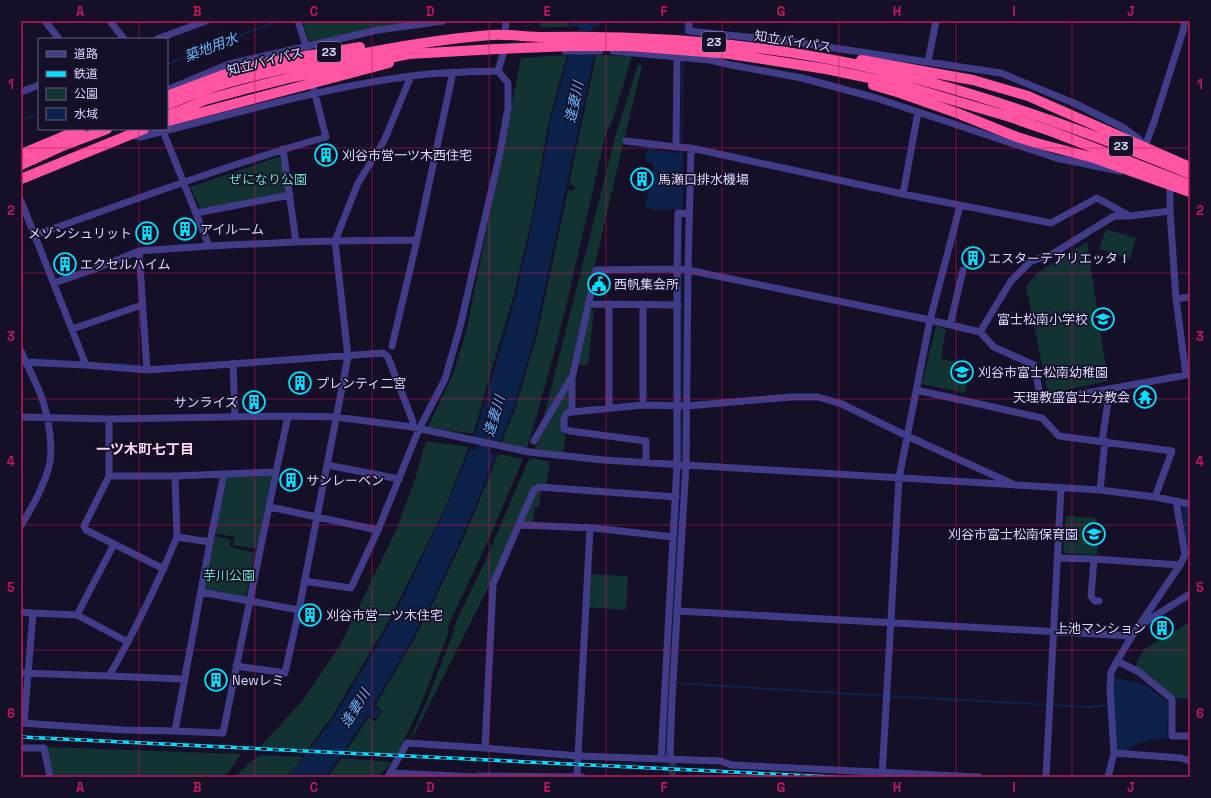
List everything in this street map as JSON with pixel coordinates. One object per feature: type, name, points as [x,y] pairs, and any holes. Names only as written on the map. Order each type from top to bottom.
[{"type":"highway","name":"23","points":[[168,96],[260,64],[290,58],[464,32],[500,33]]},
{"type":"highway","name":"知立バイパス","points":[[168,115],[203,96],[246,78],[299,65],[391,48],[457,38],[500,33],[538,37],[579,36],[650,38],[714,42],[775,50],[856,64],[928,87],[1053,132],[1190,185]]},
{"type":"highway","name":"知立バイパス","points":[[168,105],[293,77],[409,54],[499,51],[572,46],[629,46],[730,54],[826,68],[884,81],[928,87],[988,100],[1082,131],[1190,174]]},
{"type":"highway","points":[[168,125],[385,66],[409,54]]},
{"type":"highway","points":[[730,54],[765,65],[832,76],[880,87],[957,113],[1018,137],[1094,158],[1190,192]]},
{"type":"highway","points":[[822,58],[837,55],[973,80],[1003,88],[1048,104],[1190,167]]},
{"type":"highway","points":[[21,154],[79,130]]},
{"type":"highway","points":[[21,165],[65,145],[104,130]]},
{"type":"highway","points":[[21,175],[131,132]]},
{"type":"highway","points":[[21,179],[131,132]]},
{"type":"street","points":[[45,21],[57,38]]},
{"type":"street","points":[[110,21],[123,38]]},
{"type":"street","points":[[160,38],[206,21]]},
{"type":"street","points":[[298,21],[307,50]]},
{"type":"street","points":[[168,90],[230,64],[307,50],[378,30],[443,21]]},
{"type":"street","points":[[500,33],[506,21]]},
{"type":"street","points":[[689,21],[689,31],[794,42],[1001,73],[1076,104],[1124,128],[1138,138],[1145,148]]},
{"type":"street","points":[[928,62],[936,21]]},
{"type":"street","points":[[1145,148],[1184,28],[1184,21]]},
{"type":"street","points":[[304,581],[351,588],[378,530],[399,479],[415,428],[445,379],[460,327],[500,153],[508,108],[508,83],[498,71],[499,51]]},
{"type":"street","points":[[566,51],[618,51],[710,60],[802,78],[918,112],[1056,158],[1121,171],[1130,171]]},
{"type":"street","points":[[676,147],[677,62]]},
{"type":"street","points":[[168,125],[314,91],[411,76],[453,72],[498,71]]},
{"type":"street","points":[[392,346],[417,240],[453,72]]},
{"type":"street","points":[[236,666],[285,673],[299,610],[348,356],[335,240],[358,183],[384,141],[411,76]]},
{"type":"street","points":[[21,92],[38,85]]},
{"type":"street","points":[[35,236],[183,182],[283,149],[326,137],[314,91]]},
{"type":"street","points":[[903,194],[918,112]]},
{"type":"street","points":[[131,132],[141,137],[156,130]]},
{"type":"street","points":[[166,130],[183,182],[209,246]]},
{"type":"street","points":[[626,142],[692,148],[960,206],[1051,223],[1097,198],[1130,216]]},
{"type":"street","points":[[673,759],[670,756],[670,749],[686,465],[689,214],[692,148]]},
{"type":"street","points":[[283,149],[296,242]]},
{"type":"street","points":[[572,412],[572,378],[596,270],[688,270],[930,320],[980,332],[994,347],[1034,365],[1040,394],[1048,400],[1186,375],[1176,299],[1170,211],[1170,184]]},
{"type":"street","points":[[196,213],[290,195]]},
{"type":"street","points":[[21,201],[86,365]]},
{"type":"street","points":[[882,775],[898,478],[930,320],[960,206]]},
{"type":"street","points":[[980,332],[1011,281],[1030,262],[1054,253],[1114,216],[1130,216],[1170,211]]},
{"type":"street","points":[[661,759],[677,465],[678,213],[689,214]]},
{"type":"street","points":[[54,283],[95,269],[139,251],[335,240],[417,240]]},
{"type":"street","points":[[139,251],[147,370]]},
{"type":"street","points":[[950,325],[963,270]]},
{"type":"street","points":[[1176,299],[1190,296]]},
{"type":"street","points":[[588,304],[678,304]]},
{"type":"street","points":[[609,304],[609,408]]},
{"type":"street","points":[[643,304],[643,406]]},
{"type":"street","points":[[72,329],[142,305]]},
{"type":"street","points":[[21,351],[24,362],[40,393],[47,418],[51,449],[49,469],[40,491],[21,525]]},
{"type":"street","points":[[24,362],[147,370],[383,353],[388,357],[415,428]]},
{"type":"street","points":[[233,364],[235,417]]},
{"type":"street","points":[[534,442],[572,378]]},
{"type":"street","points":[[1100,490],[1103,441],[1110,389]]},
{"type":"street","points":[[916,390],[1042,418],[1059,436],[1172,451],[1155,497]]},
{"type":"street","points":[[646,462],[646,440],[570,431],[564,429],[564,418],[567,413],[609,408],[686,406],[791,397],[818,397],[842,404],[907,436],[1015,485]]},
{"type":"street","points":[[32,613],[24,673],[23,723],[123,730],[223,733],[288,416]]},
{"type":"street","points":[[21,417],[109,419],[288,416],[336,417],[415,428],[529,452],[603,460],[1100,490],[1155,497],[1190,504]]},
{"type":"street","points":[[109,419],[109,476],[84,526],[86,530],[164,569]]},
{"type":"street","points":[[327,466],[399,479]]},
{"type":"street","points":[[109,476],[175,476],[276,472]]},
{"type":"street","points":[[175,731],[183,679],[224,474]]},
{"type":"street","points":[[109,676],[128,642],[164,569],[177,537],[175,476]]},
{"type":"street","points":[[485,748],[494,584],[534,490],[538,487],[676,497]]},
{"type":"street","points":[[1046,777],[1061,488]]},
{"type":"street","points":[[1108,777],[1114,753],[1110,688],[1111,672],[1139,625],[1180,566],[1185,555],[1176,501]]},
{"type":"street","points":[[270,507],[378,530]]},
{"type":"street","points":[[520,525],[590,528],[673,537]]},
{"type":"street","points":[[577,777],[590,528]]},
{"type":"street","points":[[177,537],[210,542]]},
{"type":"street","points":[[77,615],[114,544]]},
{"type":"street","points":[[1057,558],[1094,559],[1180,566]]},
{"type":"street","points":[[1094,559],[1091,596],[1095,601],[1100,601]]},
{"type":"street","points":[[201,592],[299,610]]},
{"type":"street","points":[[1139,625],[1190,594]]},
{"type":"street","points":[[678,611],[1132,636]]},
{"type":"street","points":[[21,612],[77,615],[128,642]]},
{"type":"street","points":[[1117,661],[1139,672],[1172,699],[1172,736],[1190,736]]},
{"type":"street","points":[[24,673],[183,679]]},
{"type":"street","points":[[582,777],[389,775],[406,743],[578,756],[721,761],[731,766],[882,775],[979,777]]},
{"type":"street","points":[[21,748],[44,748],[50,777]]},
{"type":"street","points":[[1114,753],[1181,758],[1190,761]]},
{"type":"green space","points":[[303,21],[427,21],[373,29],[309,42]]},
{"type":"green space","points":[[541,21],[569,21],[567,27],[540,27]]},
{"type":"green space","points":[[567,55],[548,125],[532,218],[514,294],[473,434],[428,427],[454,372],[467,328],[521,58]]},
{"type":"green space","points":[[596,55],[632,56],[613,119],[605,137],[569,294],[527,449],[501,444],[515,409],[537,335],[568,190],[574,191],[575,186],[569,184]]},
{"type":"green space","points":[[638,65],[642,65],[568,377],[542,423],[616,134]]},
{"type":"green space","name":"ぜになり公園","points":[[281,156],[288,193],[201,210],[190,187]]},
{"type":"green space","points":[[1106,229],[1136,238],[1130,259],[1099,249]]},
{"type":"green space","points":[[1087,242],[1108,381],[1052,393],[1047,389],[1026,286],[1036,274]]},
{"type":"green space","points":[[590,310],[594,310],[588,365],[577,365]]},
{"type":"green space","points":[[936,326],[946,329],[941,359],[971,365],[965,393],[922,384]]},
{"type":"green space","points":[[567,391],[569,391],[569,407],[561,416],[561,430],[566,435],[563,453],[533,451]]},
{"type":"green space","points":[[426,441],[469,447],[445,508],[390,619],[333,715],[308,749],[260,747],[303,700],[341,644],[397,528],[415,479]]},
{"type":"green space","points":[[498,454],[523,459],[488,541],[448,626],[448,634],[420,707],[397,754],[346,751],[369,717],[375,721],[382,710],[375,706],[411,644],[436,596],[479,502]]},
{"type":"green space","points":[[532,458],[550,462],[546,485],[538,484],[491,582],[414,735],[412,734],[426,703],[456,622],[483,566],[528,461]]},
{"type":"green space","points":[[271,475],[257,549],[233,545],[235,537],[215,533],[227,477]]},
{"type":"green space","points":[[536,491],[541,491],[539,507],[535,507],[533,523],[523,523]]},
{"type":"green space","points":[[1066,516],[1096,518],[1095,530],[1099,531],[1097,555],[1063,553]]},
{"type":"green space","name":"芋川公園","points":[[215,536],[231,540],[230,547],[255,553],[245,600],[204,593]]},
{"type":"green space","points":[[589,574],[628,576],[626,610],[586,607]]},
{"type":"green space","points":[[1190,622],[1190,698],[1174,698],[1135,667],[1144,649]]},
{"type":"green space","points":[[46,747],[241,754],[229,772],[223,777],[52,777]]},
{"type":"green space","points":[[259,755],[303,757],[287,777],[234,777]]},
{"type":"green space","points":[[341,758],[392,762],[378,777],[328,777]]},
{"type":"water","points":[[571,21],[601,21],[599,26],[569,27]]},
{"type":"water","points":[[569,55],[594,55],[535,335],[513,409],[499,444],[474,439],[516,295],[533,220],[550,124]]},
{"type":"water","points":[[648,148],[683,154],[683,209],[657,210],[645,208],[654,164],[645,161]]},
{"type":"water","points":[[470,449],[496,454],[444,577],[420,625],[373,706],[380,711],[375,718],[368,715],[326,777],[288,777],[335,716],[392,620],[446,508]]},
{"type":"water","points":[[1182,505],[1190,507],[1190,560],[1188,561]]},
{"type":"water","points":[[1114,677],[1144,684],[1168,702],[1167,738],[1140,743],[1124,752],[1116,747],[1112,688]]},
{"type":"waterway","name":"築地用水","points":[[168,64],[278,21]]},
{"type":"waterway","name":"逢妻川","points":[[583,50],[587,21]]},
{"type":"waterway","points":[[684,38],[685,21]]},
{"type":"waterway","points":[[681,156],[683,59]]},
{"type":"waterway","name":"築地用水","points":[[21,120],[38,113]]},
{"type":"waterway","points":[[681,207],[681,462]]},
{"type":"waterway","points":[[31,359],[56,360]]},
{"type":"waterway","points":[[113,364],[141,365]]},
{"type":"waterway","name":"逢妻川","points":[[477,468],[491,430]]},
{"type":"waterway","points":[[673,630],[680,467]]},
{"type":"waterway","points":[[676,683],[885,696]]},
{"type":"waterway","points":[[889,696],[1090,707],[1108,705]]},
{"type":"waterway","points":[[665,777],[668,712]]},
{"type":"tunnel","points":[[672,777],[673,759]]},
{"type":"railway","points":[[21,737],[834,777]]},
{"type":"place","name":"刈谷市営一ツ木西住宅","points":[[326,155]]},
{"type":"place","name":"馬瀬口排水機場","points":[[642,179]]},
{"type":"place","name":"アイルーム","points":[[185,229]]},
{"type":"place","name":"メゾンシュリット","points":[[147,233]]},
{"type":"place","name":"エスターテアリエッタⅠ","points":[[973,258]]},
{"type":"place","name":"エクセルハイム","points":[[65,264]]},
{"type":"place","name":"西帆集会所","points":[[599,284]]},
{"type":"place","name":"富士松南小学校","points":[[1103,319]]},
{"type":"place","name":"刈谷市富士松南幼稚園","points":[[962,372]]},
{"type":"place","name":"プレンティ二宮","points":[[300,383]]},
{"type":"place","name":"天理教盛富士分教会","points":[[1145,397]]},
{"type":"place","name":"サンライズ","points":[[254,402]]},
{"type":"place","name":"サンレーベン","points":[[291,480]]},
{"type":"place","name":"刈谷市富士松南保育園","points":[[1094,534]]},
{"type":"place","name":"刈谷市営一ツ木住宅","points":[[310,615]]},
{"type":"place","name":"上池マンション","points":[[1162,628]]},
{"type":"place","name":"Newレミ","points":[[216,680]]},
{"type":"district","name":"一ツ木町七丁目","points":[[145,449]]}]
